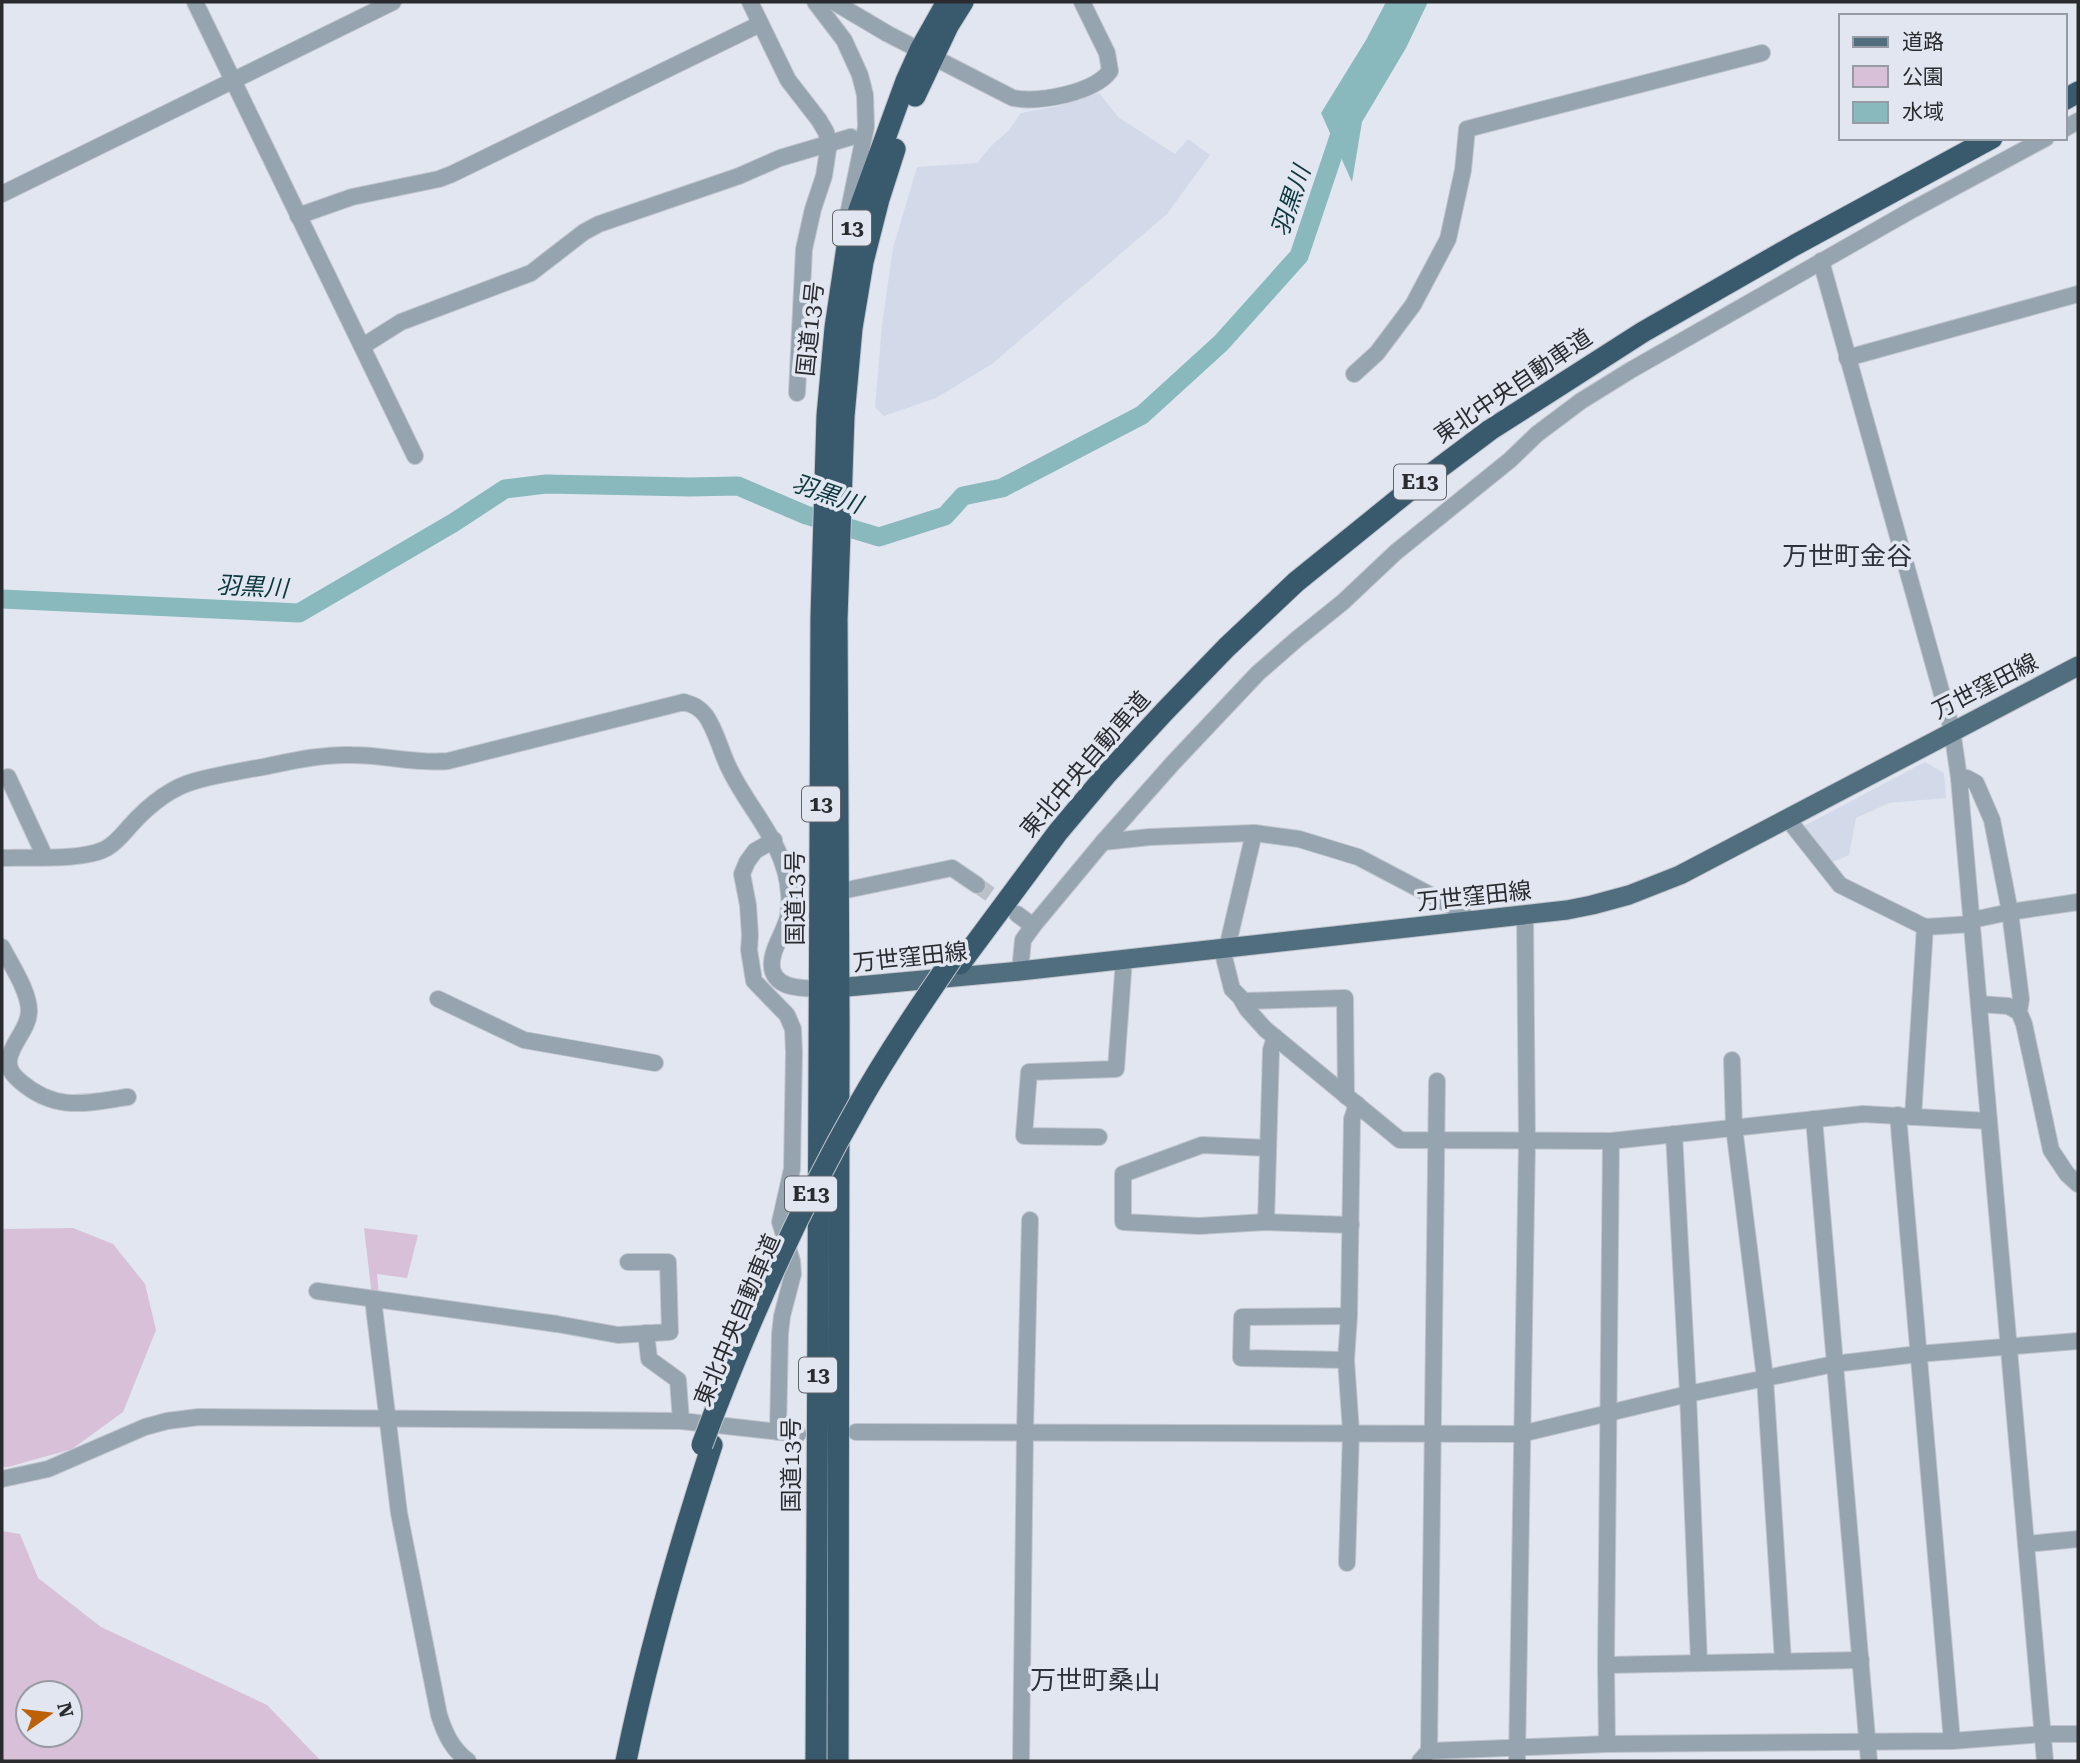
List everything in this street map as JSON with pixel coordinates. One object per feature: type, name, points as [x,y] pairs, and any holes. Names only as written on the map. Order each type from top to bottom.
[{"type":"highway","name":"13","points":[[927,53],[947,2]]},
{"type":"highway","name":"13","points":[[927,53],[963,2]]},
{"type":"highway","name":"国道13号","points":[[838,1761],[829,619],[835,328],[848,240],[867,185],[927,53]]},
{"type":"highway","name":"国道13号","points":[[835,416],[868,240],[888,169],[919,86],[927,53]]},
{"type":"highway","name":"東北中央自動車道","points":[[956,961],[1001,884],[1095,767],[1220,637],[1291,570],[1355,516],[1480,422],[1563,366],[1776,241],[1965,140]]},
{"type":"highway","name":"東北中央自動車道","points":[[626,1761],[648,1657],[707,1445],[732,1366],[802,1210],[860,1101],[908,1024],[1106,775],[1227,647],[1296,582],[1406,493],[1490,430],[1643,332],[1795,245],[1988,140]]},
{"type":"highway","name":"国道13号","points":[[817,1761],[830,989],[837,892],[829,619]]},
{"type":"highway","name":"東北中央自動車道","points":[[615,1761],[662,1569],[707,1445]]},
{"type":"main road","name":"万世窪田線","points":[[830,989],[1020,971],[1525,915],[1592,905],[1629,895],[1680,874],[2078,666]]},
{"type":"street","points":[[195,2],[415,456]]},
{"type":"street","points":[[2,194],[393,2]]},
{"type":"street","points":[[750,2],[788,80],[819,120],[829,143],[824,176],[804,248],[797,393]]},
{"type":"street","points":[[815,2],[844,40],[860,75],[867,108],[866,127],[844,230],[844,261]]},
{"type":"street","points":[[834,2],[888,34],[1013,98],[1025,100],[1072,93],[1104,79],[1110,71],[1107,53],[1082,2]]},
{"type":"street","points":[[298,216],[352,197],[452,174],[760,24]]},
{"type":"street","points":[[1354,374],[1377,353],[1413,304],[1448,239],[1463,170],[1467,129],[1762,53]]},
{"type":"street","points":[[363,346],[401,322],[531,273],[584,232],[599,224],[706,188],[780,158],[851,137]]},
{"type":"street","points":[[1020,971],[1023,940],[1033,926],[1173,763],[1258,673],[1343,602],[1396,552],[1510,460],[1537,434],[1611,382],[1909,211],[2042,140]]},
{"type":"street","points":[[1821,261],[1952,730],[1972,922],[2045,1761]]},
{"type":"street","points":[[1847,358],[2078,294]]},
{"type":"street","points":[[2,858],[62,856],[104,850],[114,844],[145,810],[179,787],[192,782],[291,761],[337,755],[448,761],[684,702],[697,706],[707,717],[729,769],[783,858],[789,895],[788,916],[772,969],[776,978],[783,984],[830,989]]},
{"type":"street","points":[[8,777],[45,857]]},
{"type":"street","points":[[1959,778],[1967,778],[1976,783],[1992,820],[2010,912],[2021,999],[2019,1012],[2024,1024],[2051,1150],[2067,1174],[2078,1184]]},
{"type":"street","points":[[1787,818],[1840,885],[1925,927],[1972,922],[2010,912],[2078,902]]},
{"type":"street","points":[[1103,842],[1150,837],[1254,833],[1299,839],[1358,857],[1461,911],[1469,921]]},
{"type":"street","points":[[1254,833],[1224,948],[1232,989],[1247,1010],[1275,1037],[1399,1140],[1611,1141],[1863,1114],[1989,1121]]},
{"type":"street","points":[[774,840],[755,851],[742,874],[748,905],[749,950],[754,981],[787,1015],[793,1029],[792,1169],[780,1222],[792,1261],[793,1274],[780,1334],[778,1432]]},
{"type":"street","points":[[1965,851],[1996,847]]},
{"type":"street","points":[[837,892],[952,868],[977,885]]},
{"type":"street","points":[[1017,914],[1033,926]]},
{"type":"street","points":[[1517,1754],[1527,1141],[1525,915]]},
{"type":"street","points":[[1925,927],[1905,1116],[1918,1354],[1952,1741]]},
{"type":"street","points":[[2,947],[24,990],[29,1011],[28,1020],[9,1056],[9,1068],[15,1077],[32,1092],[56,1102],[83,1104],[128,1097]]},
{"type":"street","points":[[1099,1137],[1024,1136],[1029,1072],[1116,1069],[1124,959]]},
{"type":"street","points":[[1243,1001],[1345,998],[1352,1119],[1346,1360],[1351,1432],[1347,1563]]},
{"type":"street","points":[[438,999],[524,1040],[655,1063]]},
{"type":"street","points":[[1979,1004],[2008,1006],[2019,1012]]},
{"type":"street","points":[[1266,1222],[1270,1050],[1275,1037]]},
{"type":"street","points":[[1732,1060],[1734,1127],[1765,1378],[1783,1661]]},
{"type":"street","points":[[1437,1081],[1433,1433],[1424,1756],[1517,1754],[1607,1744],[1952,1741],[2078,1734]]},
{"type":"street","points":[[1814,1119],[1869,1761]]},
{"type":"street","points":[[1674,1134],[1699,1662]]},
{"type":"street","points":[[1607,1744],[1605,1665],[1611,1141]]},
{"type":"street","points":[[1268,1148],[1202,1145],[1123,1174],[1123,1222],[1199,1226],[1266,1222],[1351,1225]]},
{"type":"street","points":[[1021,1761],[1030,1220]]},
{"type":"street","points":[[317,1291],[618,1335],[670,1332],[668,1262],[628,1262]]},
{"type":"street","points":[[373,1299],[394,1481],[406,1557],[439,1716],[453,1747],[468,1761]]},
{"type":"street","points":[[1346,1360],[1241,1358],[1242,1317],[1349,1316]]},
{"type":"street","points":[[646,1334],[649,1359],[678,1380],[681,1421]]},
{"type":"street","points":[[856,1432],[1521,1434],[1688,1394],[1835,1364],[1918,1354],[2078,1341]]},
{"type":"street","points":[[2,1479],[48,1469],[145,1427],[184,1418],[681,1421],[798,1434]]},
{"type":"street","points":[[2026,1544],[2078,1539]]},
{"type":"street","points":[[1605,1665],[1861,1660]]},
{"type":"shaded area","points":[[1099,93],[1118,117],[1175,154],[1188,139],[1210,155],[1167,214],[992,364],[936,398],[884,416],[875,407],[882,325],[893,248],[917,167],[977,163],[1009,130],[1021,113],[1058,106]]},
{"type":"shaded area","points":[[1925,762],[1944,773],[1946,798],[1889,803],[1856,818],[1849,855],[1828,864],[1802,827]]},
{"type":"green space","points":[[73,1228],[113,1244],[145,1284],[156,1330],[123,1412],[72,1449],[2,1467],[2,1229]]},
{"type":"green space","points":[[364,1228],[418,1235],[407,1278],[377,1274],[379,1296],[372,1296]]},
{"type":"green space","points":[[2,1531],[20,1534],[38,1578],[101,1627],[267,1705],[321,1761],[2,1761]]},
{"type":"water","points":[[1386,2],[1428,2],[1406,48],[1362,122],[1352,182],[1321,113]]},
{"type":"waterway","name":"羽黒川","points":[[2,599],[299,613],[453,523],[505,489],[546,484],[738,486],[806,515],[879,537],[945,516],[963,496],[1002,488],[1142,415],[1221,343],[1299,256],[1344,122]]},
{"type":"tunnel","points":[[977,885],[1012,910]]},
{"type":"district","name":"万世町金谷","points":[[1847,556]]},
{"type":"district","name":"万世町桑山","points":[[1095,1680]]}]
